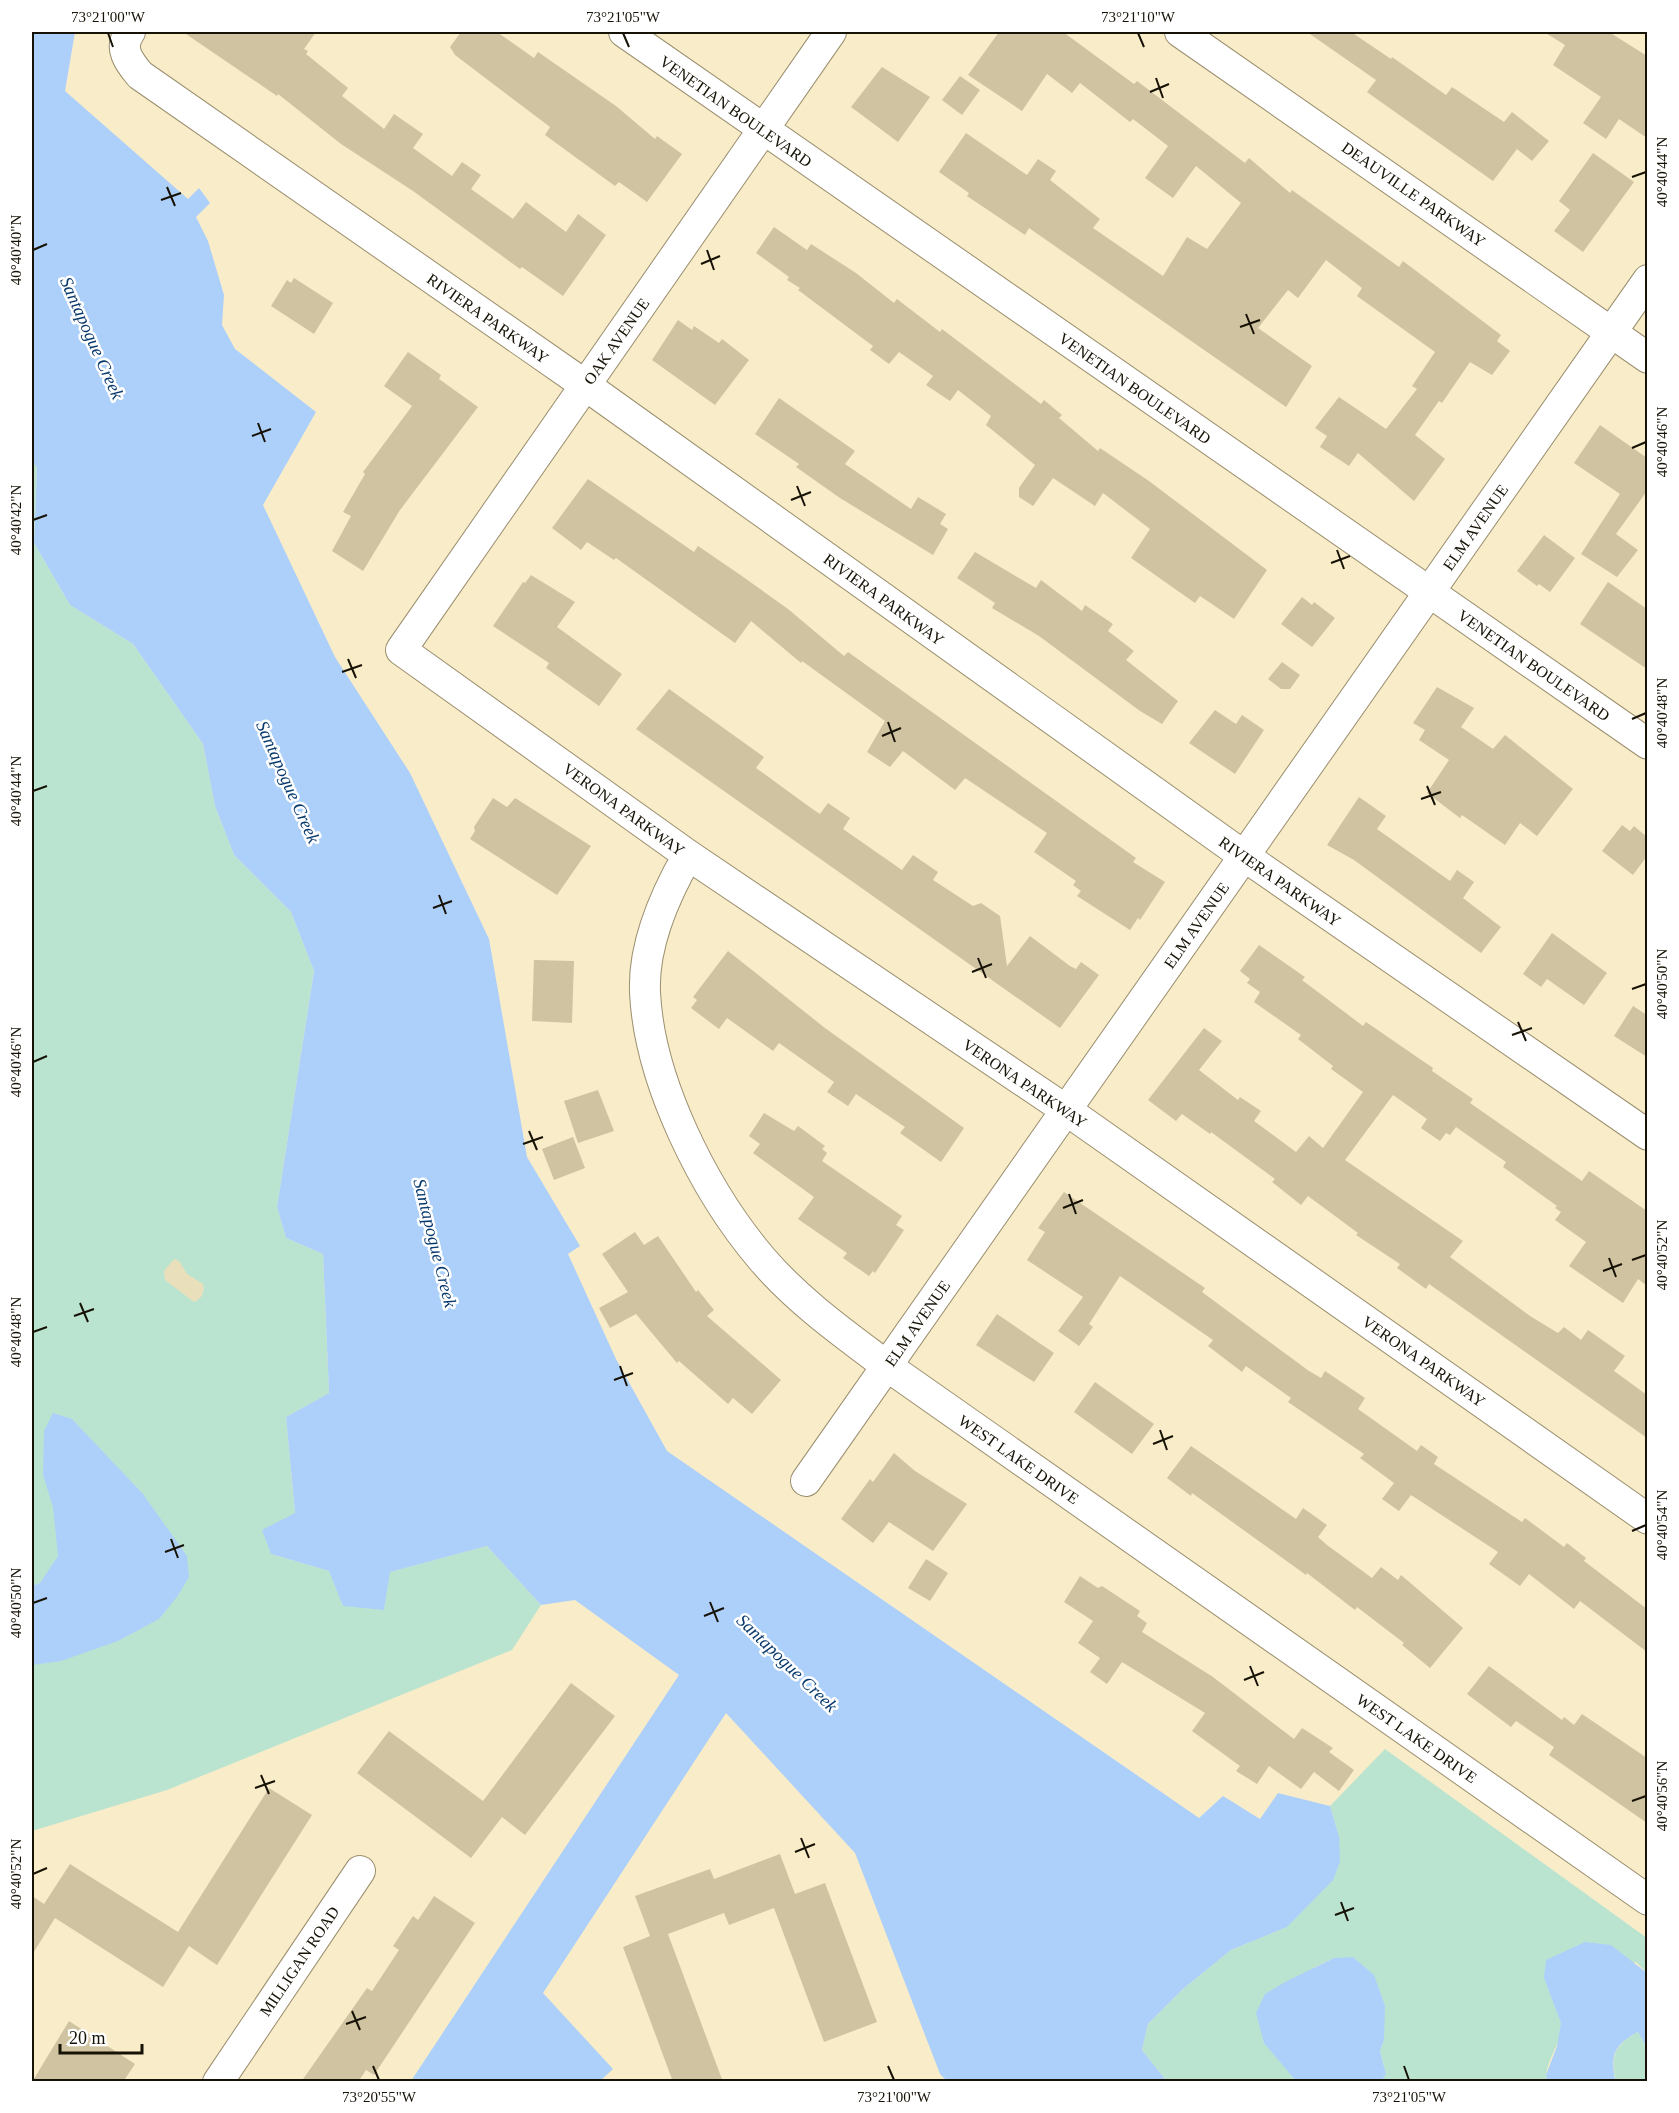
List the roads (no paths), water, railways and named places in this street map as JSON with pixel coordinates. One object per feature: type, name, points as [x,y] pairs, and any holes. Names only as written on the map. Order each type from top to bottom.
[{"type":"street","name":"VENETIAN BOULEVARD","points":[[624,32],[1647,744]]},
{"type":"street","name":"OAK AVENUE","points":[[401,650],[831,32]]},
{"type":"street","name":"DEAUVILLE PARKWAY","points":[[1180,32],[1647,358]]},
{"type":"street","name":"RIVIERA PARKWAY","points":[[128,44],[140,75],[585,386],[1244,856],[1647,1136]]},
{"type":"street","name":"ELM AVENUE","points":[[806,1481],[1647,280]]},
{"type":"street","name":"VERONA PARKWAY","points":[[401,650],[688,855],[1066,1110],[1647,1519]]},
{"type":"street","name":"WEST LAKE DRIVE","points":[[688,855],[664,901],[648,958],[645,991],[650,1035],[675,1113],[708,1180],[735,1224],[763,1260],[825,1320],[887,1366],[1647,1900]]},
{"type":"street","name":"MILLIGAN ROAD","points":[[218,2082],[360,1871]]},
{"type":"water","name":"Santapogue Creek","points":[[32,32],[75,32],[65,91],[188,199],[199,188],[210,203],[196,217],[208,241],[224,295],[222,325],[235,349],[316,412],[263,505],[335,657],[410,773],[489,939],[527,1157],[580,1246],[568,1254],[616,1359],[667,1451],[1199,1818],[1223,1796],[1260,1819],[1278,1793],[1330,1806],[1339,1836],[1340,1862],[1333,1880],[1287,1927],[1231,1950],[1183,1989],[1148,2024],[1142,2050],[1165,2079],[1172,2081],[947,2081],[940,2074],[855,1853],[726,1713],[543,1993],[613,2069],[600,2081],[411,2081],[679,1675],[575,1600],[541,1605],[487,1546],[390,1572],[384,1610],[343,1606],[329,1571],[271,1554],[262,1530],[295,1513],[286,1417],[329,1393],[323,1254],[286,1238],[277,1207],[314,971],[291,912],[234,855],[215,806],[203,744],[133,644],[70,605],[34,543],[37,467],[32,461]]},
{"type":"water","points":[[53,1413],[72,1419],[143,1494],[187,1556],[189,1577],[177,1597],[159,1619],[118,1641],[61,1661],[32,1665],[32,1586],[40,1583],[58,1556],[53,1507],[43,1475],[44,1431]]},
{"type":"water","points":[[1585,1942],[1611,1945],[1647,1973],[1647,2048],[1638,2032],[1623,2042],[1614,2057],[1615,2081],[1547,2081],[1546,2075],[1557,2046],[1561,2023],[1544,1978],[1546,1960]]},
{"type":"water","points":[[1353,1957],[1374,1975],[1385,2006],[1384,2040],[1380,2051],[1386,2074],[1382,2081],[1296,2081],[1264,2043],[1256,2013],[1265,1994],[1285,1982],[1334,1958]]}]
